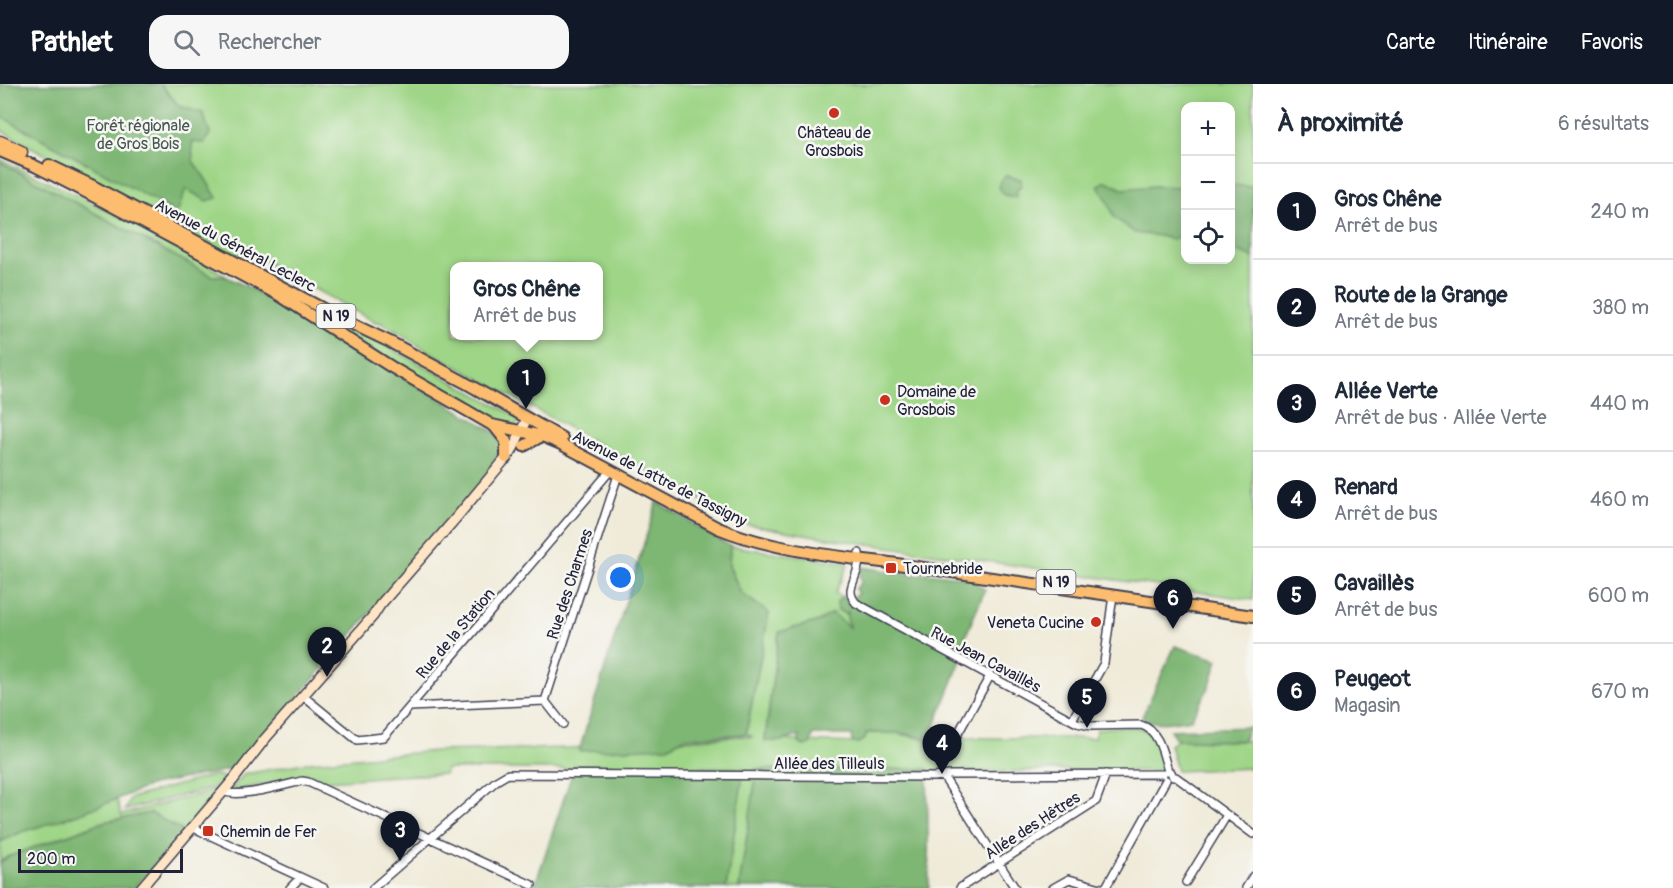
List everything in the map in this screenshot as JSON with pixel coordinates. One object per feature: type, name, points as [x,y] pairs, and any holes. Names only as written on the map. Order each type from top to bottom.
[{"type":"highway","name":"N 19","points":[[0,142],[21,152]]},
{"type":"main road","points":[[0,137],[21,152]]},
{"type":"main road","name":"Avenue du Général Leclerc","points":[[0,151],[35,166],[141,221]]},
{"type":"main road","name":"Avenue du Général Leclerc","points":[[21,152],[99,189],[342,319],[390,342],[728,527],[780,542],[859,556]]},
{"type":"main road","name":"Avenue de Lattre de Tassigny","points":[[141,221],[279,295],[393,368],[492,425],[542,436],[561,444],[734,535],[790,549],[859,556],[1253,616]]},
{"type":"main road","points":[[509,459],[531,420]]},
{"type":"main road","points":[[492,425],[506,441],[509,459]]},
{"type":"main road","points":[[524,446],[525,433]]},
{"type":"main road","points":[[147,888],[380,605],[456,518],[509,459],[524,446],[542,436]]},
{"type":"main road","name":"N 19","points":[[859,556],[1253,610]]},
{"type":"main road","points":[[141,888],[194,829]]},
{"type":"street","name":"Rue des Charmes","points":[[545,701],[614,473]]},
{"type":"street","name":"Rue de la Station","points":[[305,697],[357,740],[384,737],[614,473]]},
{"type":"street","name":"Rue Jean Cavaillès","points":[[859,556],[856,575],[850,591],[856,603],[1072,720],[1087,726],[1141,725],[1148,728],[1156,735],[1167,775]]},
{"type":"street","points":[[1072,720],[1104,663],[1113,595]]},
{"type":"street","points":[[956,737],[990,676]]},
{"type":"street","points":[[410,707],[545,701],[563,724]]},
{"type":"street","name":"Allée des Tilleuls","points":[[431,839],[508,774],[1167,775]]},
{"type":"street","name":"Allée des Hêtres","points":[[960,888],[1096,801],[1106,774]]},
{"type":"street","points":[[1053,888],[1069,879],[1102,888],[1106,887],[1167,775],[1176,777],[1253,834]]},
{"type":"street","points":[[943,776],[1015,888]]},
{"type":"street","points":[[224,792],[242,794],[302,781],[308,782],[532,885]]},
{"type":"street","points":[[1186,882],[1227,815]]},
{"type":"street","points":[[194,829],[324,888]]},
{"type":"street","points":[[373,888],[431,839]]},
{"type":"street","points":[[1246,888],[1253,876]]},
{"type":"street","points":[[290,888],[300,878]]},
{"type":"green space","name":"Domaine de Grosbois","points":[[0,84],[1253,84],[1253,600],[745,524],[379,322],[375,322],[247,252],[244,256],[220,250],[0,130]]},
{"type":"green space","name":"Forêt régionale de Gros Bois","points":[[0,84],[161,84],[179,106],[203,113],[210,134],[204,143],[192,142],[193,161],[217,198],[207,201],[186,189],[177,213],[0,116]]},
{"type":"green space","points":[[0,159],[144,229],[227,277],[212,276],[0,162]]},
{"type":"green space","points":[[0,162],[212,276],[227,277],[282,304],[493,431],[502,440],[504,448],[478,487],[237,768],[152,785],[0,842]]},
{"type":"green space","points":[[1006,176],[1021,179],[1016,197],[1004,195],[999,187],[1000,181]]},
{"type":"green space","points":[[1106,181],[1122,189],[1181,187],[1181,238],[1178,236],[1172,240],[1161,236],[1135,233],[1114,217],[1108,201],[1098,186]]},
{"type":"green space","points":[[1235,185],[1253,187],[1253,258],[1235,251]]},
{"type":"green space","points":[[272,286],[520,418],[516,427],[502,423],[385,360]]},
{"type":"green space","points":[[657,502],[730,546],[729,566],[741,593],[769,613],[746,734],[684,738],[668,747],[579,751]]},
{"type":"green space","points":[[730,546],[841,562],[848,565],[835,593],[842,597],[837,602],[849,611],[850,628],[832,613],[820,621],[779,632],[765,738],[858,743],[867,733],[897,733],[927,740],[1094,738],[1097,729],[1137,727],[1150,734],[1155,740],[1165,767],[1161,771],[1001,772],[754,769],[757,770],[739,888],[726,888],[743,769],[446,769],[445,774],[315,782],[301,778],[235,790],[232,788],[245,773],[310,762],[435,751],[571,748],[753,737],[746,734],[769,613],[741,593],[729,566]]},
{"type":"green space","points":[[862,567],[915,575],[925,573],[969,578],[985,590],[958,654],[961,660],[930,738],[897,733],[867,733],[865,739],[858,743],[852,742],[851,735],[813,735],[810,744],[804,746],[799,743],[799,736],[782,741],[765,741],[779,632],[820,621],[832,613],[849,627],[848,612],[845,614],[838,610],[837,602],[842,597],[850,599],[858,593],[855,589],[861,583]]},
{"type":"green space","points":[[1175,646],[1218,660],[1209,687],[1191,719],[1165,722],[1147,720],[1142,717]]},
{"type":"green space","points":[[1249,727],[1243,741],[1177,740],[1170,730]]},
{"type":"green space","points":[[1177,740],[1253,741],[1253,768],[1177,771],[1170,745]]},
{"type":"green space","points":[[575,765],[744,768],[726,888],[534,888]]},
{"type":"green space","points":[[927,769],[929,888],[739,888],[757,770]]},
{"type":"green space","points":[[214,775],[221,776],[225,780],[215,787],[125,810],[131,798]]},
{"type":"green space","points":[[218,789],[184,832],[150,813],[103,822],[0,862],[0,842],[19,833],[117,799],[121,815]]},
{"type":"green space","points":[[151,813],[184,832],[134,888],[0,888],[0,862],[8,857],[103,822]]},
{"type":"place","name":"Château de Grosbois","points":[[834,113]]},
{"type":"place","name":"Domaine de Grosbois","points":[[885,400]]},
{"type":"place","name":"Gros Chêne","points":[[526,409]]},
{"type":"place","name":"Tournebride","points":[[891,568]]},
{"type":"place","name":"Veneta Cucine","points":[[1096,622]]},
{"type":"place","name":"Peugeot","points":[[1173,629]]},
{"type":"place","name":"Route de la Grange","points":[[327,677]]},
{"type":"place","name":"Cavaillès","points":[[1087,728]]},
{"type":"place","name":"Renard","points":[[942,774]]},
{"type":"place","name":"Chemin de Fer","points":[[208,831]]},
{"type":"place","name":"Allée Verte","points":[[400,861]]}]
